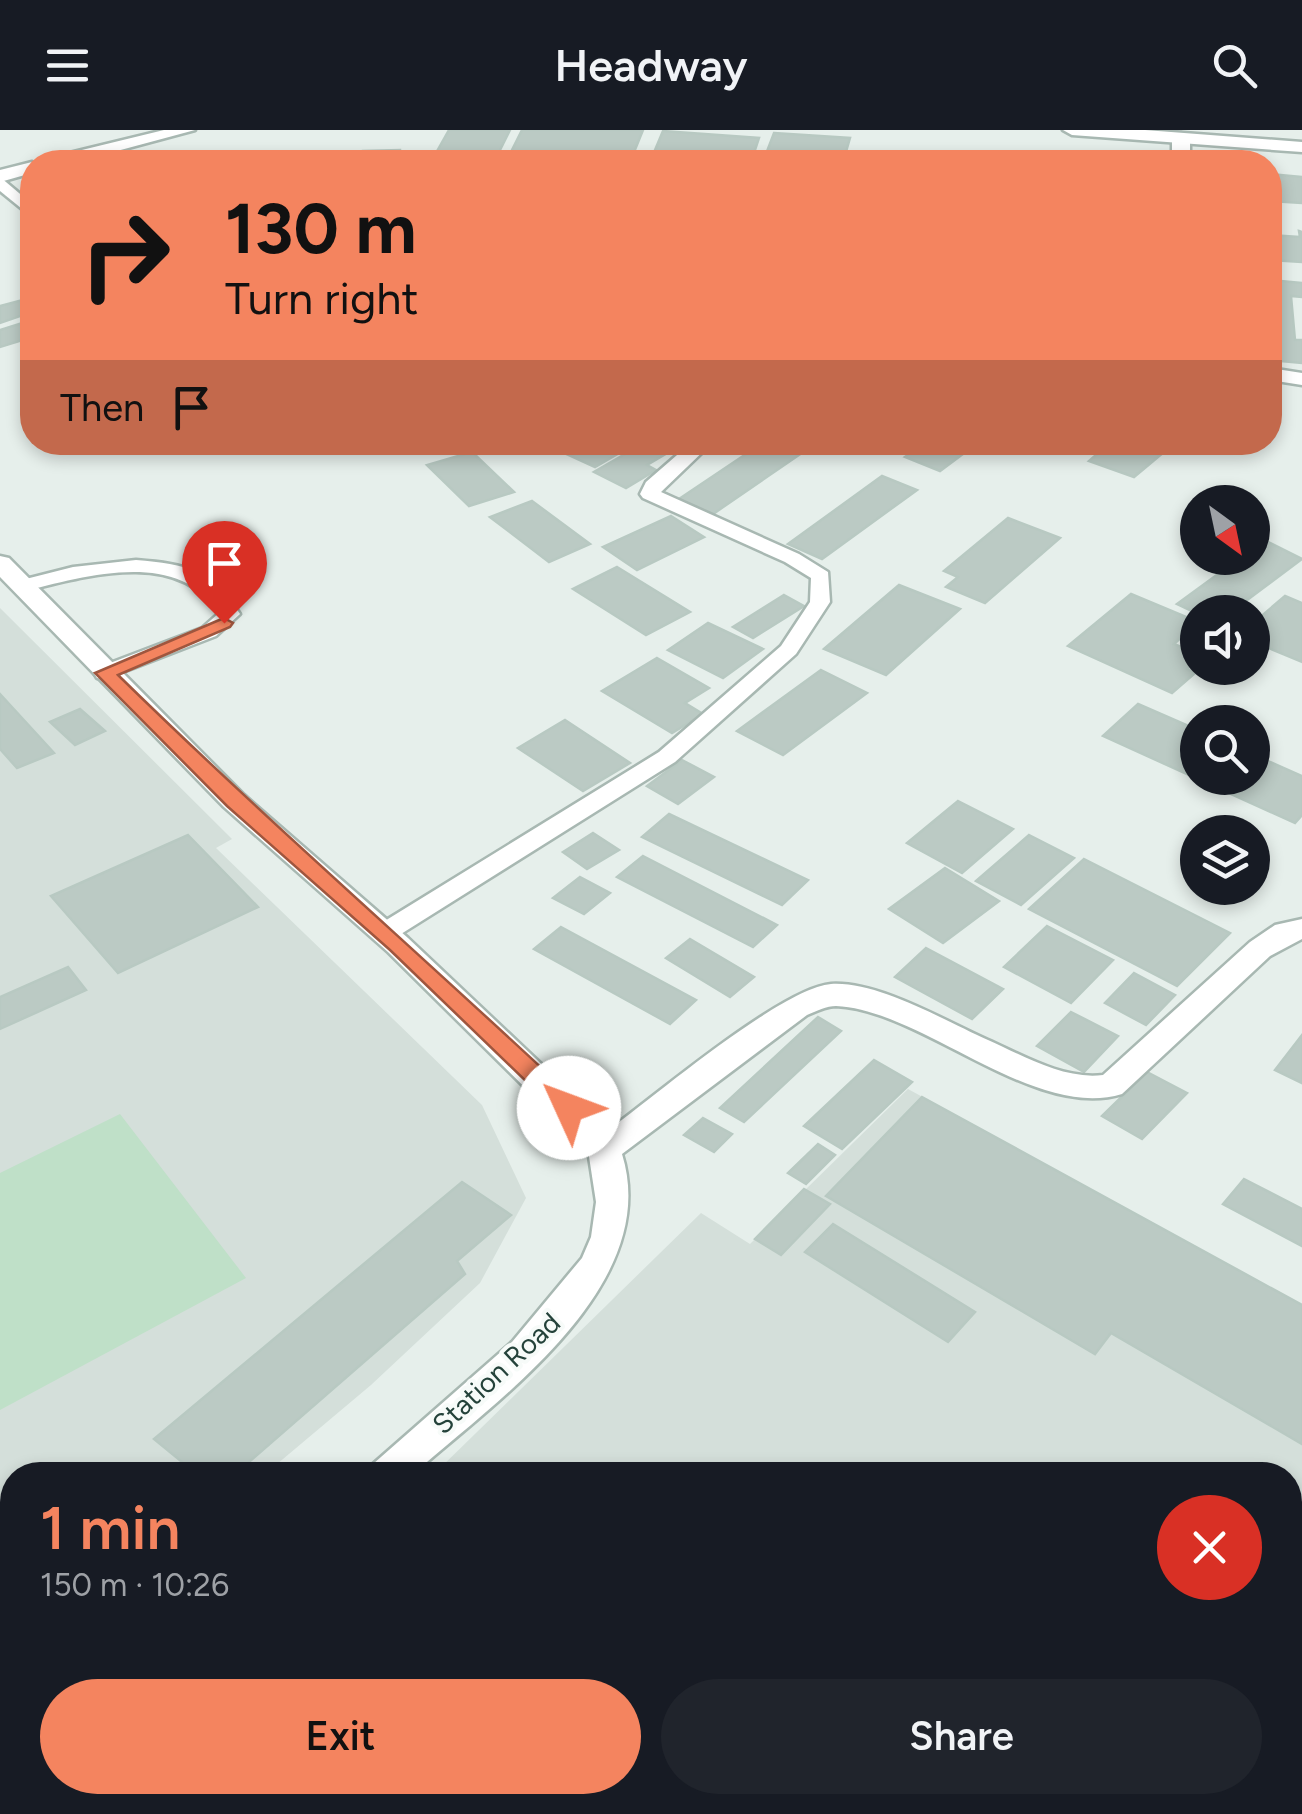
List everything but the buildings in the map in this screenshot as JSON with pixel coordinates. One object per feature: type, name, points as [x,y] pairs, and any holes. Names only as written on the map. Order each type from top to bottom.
[{"type":"street","points":[[99,150],[186,130]]},
{"type":"street","points":[[1072,130],[1302,147]]},
{"type":"street","points":[[1182,138],[1182,150]]},
{"type":"street","points":[[10,575],[234,801],[384,933],[597,1135],[606,1150],[796,1008],[832,995],[871,1001],[1042,1076],[1093,1088],[1112,1086],[1260,949],[1284,932],[1302,929]]},
{"type":"street","name":"Station Road","points":[[401,1462],[549,1329],[597,1265],[614,1205],[606,1150]]},
{"type":"lane","points":[[0,179],[20,200]]},
{"type":"lane","points":[[384,933],[667,756],[789,650],[820,602],[820,576],[792,558],[650,494],[653,486],[689,455]]},
{"type":"lane","points":[[10,575],[107,566],[155,568],[203,581],[227,605],[230,614],[209,632],[105,673]]},
{"type":"shaded area","points":[[0,608],[232,839],[216,848],[482,1105],[526,1198],[480,1283],[371,1385],[279,1462],[0,1462]]},
{"type":"shaded area","points":[[908,1089],[1302,1305],[1302,1462],[446,1462],[701,1213],[750,1244]]},
{"type":"green space","points":[[120,1114],[246,1278],[0,1410],[0,1173]]},
{"type":"route","points":[[224,623],[105,673],[234,801],[398,945],[569,1108]]}]
